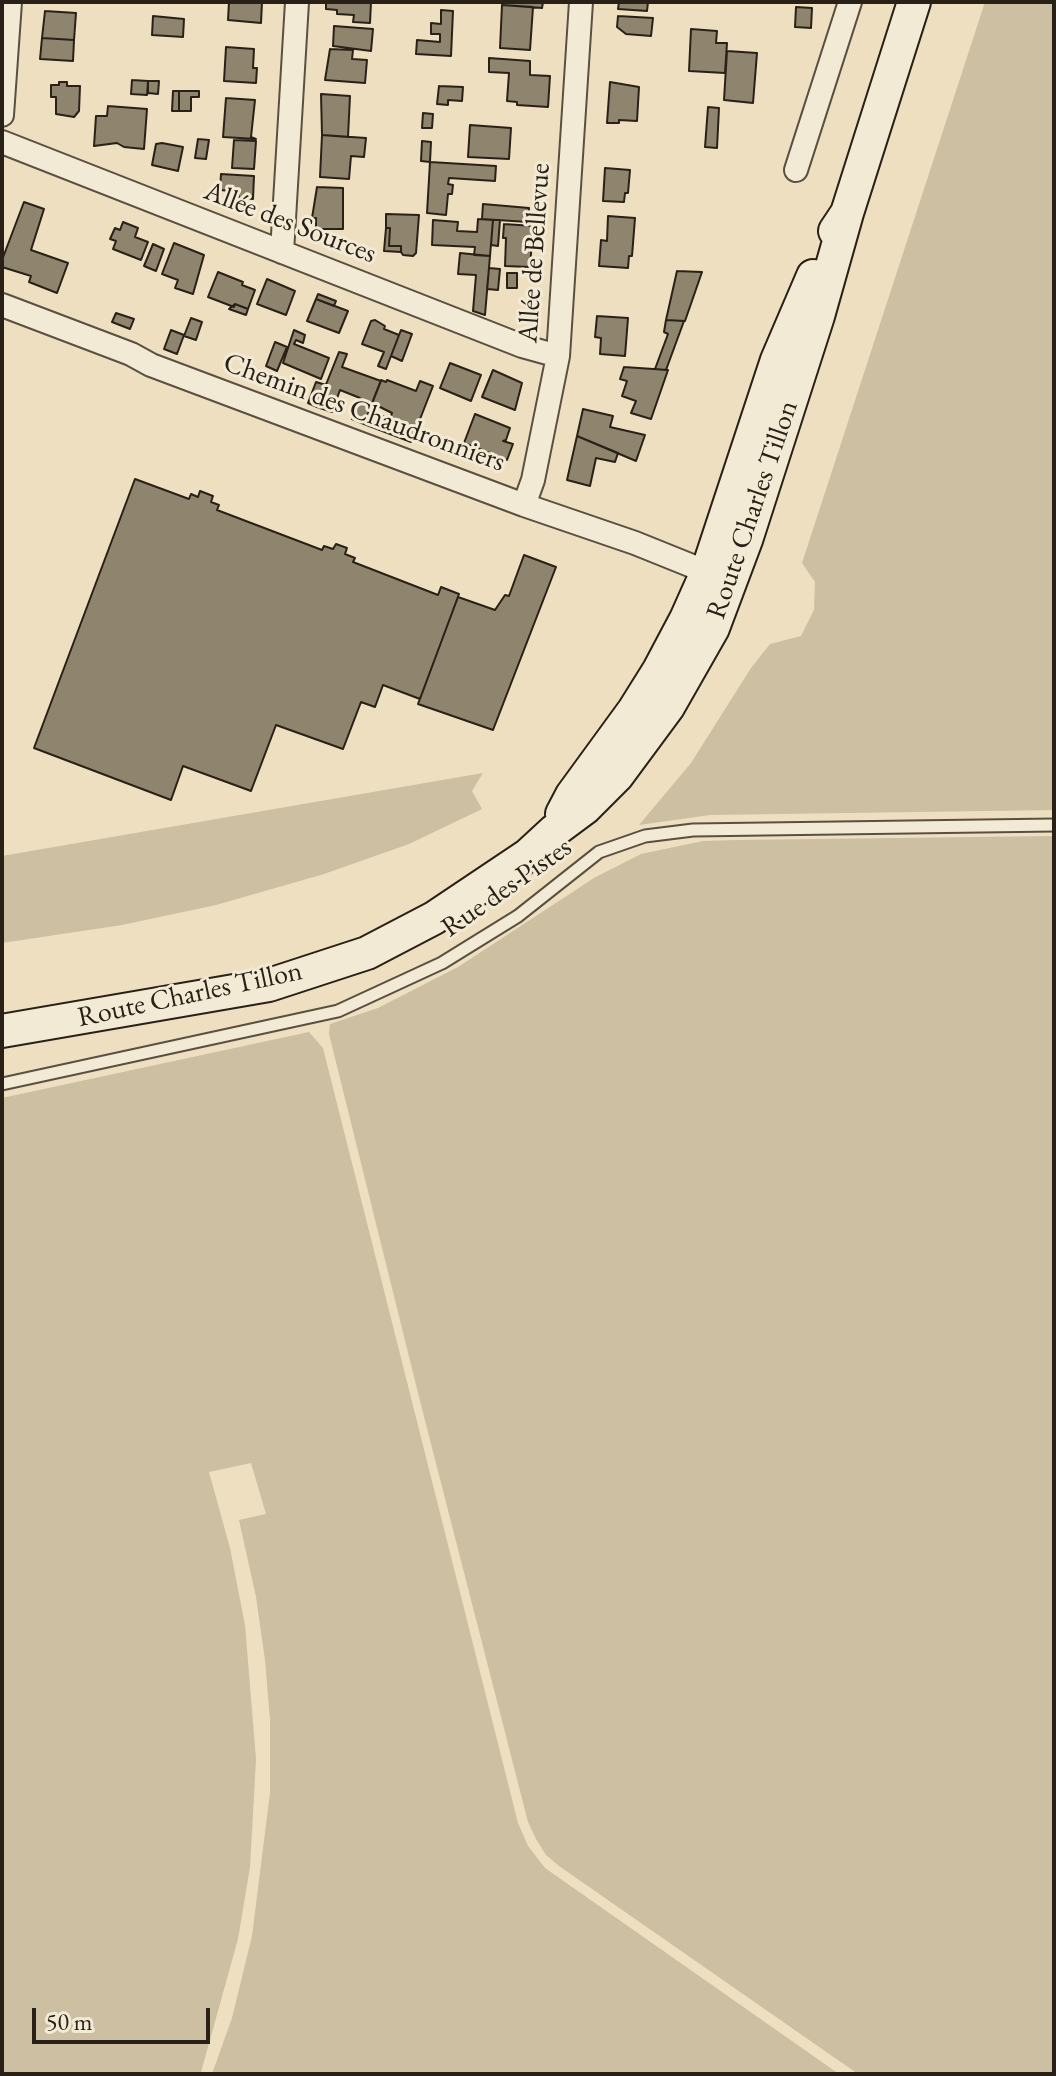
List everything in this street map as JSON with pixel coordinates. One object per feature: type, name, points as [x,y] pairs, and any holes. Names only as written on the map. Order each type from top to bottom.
[{"type":"main road","points":[[554,831],[572,795],[659,670],[707,572],[777,360],[829,239],[847,213],[914,2]]},
{"type":"main road","name":"Route Charles Tillon","points":[[2,1031],[269,985],[367,953],[434,918],[528,855],[585,808],[626,764],[668,707],[713,628],[746,540],[818,316],[847,213]]},
{"type":"street","points":[[2,115],[10,2]]},
{"type":"street","points":[[282,252],[297,2]]},
{"type":"street","name":"Allée de Bellevue","points":[[524,505],[533,480],[558,356],[581,2]]},
{"type":"street","points":[[796,170],[850,2]]},
{"type":"street","name":"Allée des Sources","points":[[2,142],[522,346],[558,356]]},
{"type":"street","name":"Chemin des Chaudronniers","points":[[2,305],[131,354],[151,365],[707,572]]},
{"type":"lane","name":"Rue des Pistes","points":[[2,1084],[338,1011],[442,963],[518,916],[599,852],[645,836],[693,830],[1054,825]]},
{"type":"shaded area","points":[[985,2],[1054,2],[1054,810],[710,815],[639,825],[691,763],[751,668],[770,644],[801,636],[814,610],[815,582],[802,563]]},
{"type":"shaded area","points":[[483,773],[472,791],[482,809],[409,844],[324,874],[216,905],[122,925],[2,943],[2,856]]},
{"type":"shaded area","points":[[1054,836],[1054,2074],[858,2074],[559,1866],[546,1855],[536,1839],[528,1822],[420,1401],[329,1034],[330,1024],[378,1008],[458,967],[594,878],[641,854],[703,841]]},
{"type":"shaded area","points":[[309,1032],[323,1048],[518,1823],[528,1846],[545,1868],[839,2074],[212,2074],[232,2018],[252,1936],[270,1793],[270,1720],[265,1660],[256,1597],[239,1520],[266,1514],[251,1463],[209,1472],[230,1548],[245,1625],[256,1759],[250,1867],[238,1939],[201,2072],[2,2074],[2,1098]]},
{"type":"building","points":[[229,2],[262,2],[261,23],[228,20]]},
{"type":"building","points":[[326,2],[371,2],[370,23],[353,22],[354,15],[337,14],[337,10],[326,9]]},
{"type":"building","points":[[503,2],[543,2],[542,8],[502,5]]},
{"type":"building","points":[[619,2],[648,2],[647,11],[618,9]]},
{"type":"building","points":[[502,5],[533,7],[530,50],[500,48]]},
{"type":"building","points":[[796,7],[812,8],[811,28],[795,27]]},
{"type":"building","points":[[441,10],[453,11],[451,56],[416,54],[417,40],[440,42],[440,34],[431,34],[431,23],[441,24]]},
{"type":"building","points":[[45,11],[76,13],[74,40],[42,38]]},
{"type":"building","points":[[153,16],[184,19],[183,37],[152,35]]},
{"type":"building","points":[[618,16],[653,18],[651,36],[626,34],[617,27]]},
{"type":"building","points":[[334,26],[373,29],[371,51],[333,46]]},
{"type":"building","points":[[691,29],[717,31],[716,43],[727,43],[725,73],[689,71]]},
{"type":"building","points":[[42,38],[74,40],[73,61],[40,59]]},
{"type":"building","points":[[226,47],[254,49],[256,83],[224,81]]},
{"type":"building","points":[[330,49],[353,50],[352,59],[367,60],[365,83],[325,80]]},
{"type":"building","points":[[727,51],[757,53],[753,103],[724,100]]},
{"type":"building","points":[[489,58],[530,61],[530,75],[550,76],[548,107],[517,105],[517,102],[507,101],[509,73],[489,72]]},
{"type":"building","points":[[132,80],[148,81],[147,95],[131,94]]},
{"type":"building","points":[[148,81],[159,81],[158,94],[148,93]]},
{"type":"building","points":[[59,82],[67,82],[67,86],[80,86],[79,111],[74,117],[56,114],[56,97],[51,97],[51,85],[59,85]]},
{"type":"building","points":[[610,82],[639,87],[637,121],[607,123]]},
{"type":"building","points":[[439,86],[463,87],[462,101],[448,100],[448,105],[437,104]]},
{"type":"building","points":[[173,91],[179,91],[179,111],[172,111]]},
{"type":"building","points":[[179,91],[199,91],[199,97],[191,97],[191,111],[179,111]]},
{"type":"building","points":[[321,94],[350,96],[348,137],[322,135]]},
{"type":"building","points":[[226,98],[255,100],[251,137],[256,139],[223,137]]},
{"type":"building","points":[[108,106],[147,109],[144,149],[117,143],[94,146],[96,116],[107,116]]},
{"type":"building","points":[[708,107],[719,108],[717,148],[705,147]]},
{"type":"building","points":[[423,113],[433,114],[432,128],[422,128]]},
{"type":"building","points":[[470,125],[511,128],[509,159],[468,157]]},
{"type":"building","points":[[322,135],[366,138],[364,157],[351,156],[349,179],[320,177]]},
{"type":"building","points":[[198,139],[209,140],[206,159],[195,158]]},
{"type":"building","points":[[234,140],[256,141],[254,169],[232,168]]},
{"type":"building","points":[[422,141],[431,142],[430,162],[421,161]]},
{"type":"building","points":[[156,144],[183,147],[178,171],[152,165]]},
{"type":"building","points":[[430,162],[496,166],[495,181],[449,178],[448,184],[453,185],[452,194],[448,194],[446,215],[427,213]]},
{"type":"building","points":[[605,168],[630,170],[624,202],[603,201]]},
{"type":"building","points":[[221,174],[254,176],[253,199],[239,198],[239,192],[220,190]]},
{"type":"building","points":[[317,187],[343,188],[343,229],[316,229],[316,218],[312,218]]},
{"type":"building","points":[[24,202],[44,209],[31,250],[68,263],[57,293],[29,282],[31,276],[2,267]]},
{"type":"building","points":[[483,204],[529,208],[528,222],[482,219]]},
{"type":"building","points":[[386,214],[419,215],[416,253],[413,256],[403,255],[401,246],[389,246],[390,228],[386,228]]},
{"type":"building","points":[[608,216],[635,218],[628,268],[599,266],[601,240],[607,241]]},
{"type":"building","points":[[478,219],[493,220],[490,256],[474,255],[475,247],[432,245],[433,220],[458,222],[457,231],[477,232]]},
{"type":"building","points":[[493,220],[500,220],[498,246],[491,245]]},
{"type":"building","points":[[123,222],[138,228],[135,237],[148,242],[141,260],[113,249],[116,241],[110,239],[115,228],[120,230]]},
{"type":"building","points":[[504,224],[533,226],[530,267],[505,266]]},
{"type":"building","points":[[386,228],[390,228],[389,246],[401,246],[401,252],[384,251]]},
{"type":"building","points":[[174,243],[204,255],[193,294],[175,288],[178,280],[162,274]]},
{"type":"building","points":[[153,244],[164,249],[156,271],[144,266]]},
{"type":"building","points":[[460,253],[490,256],[485,315],[473,311],[476,275],[458,274]]},
{"type":"building","points":[[489,268],[500,269],[498,290],[487,289]]},
{"type":"building","points":[[677,271],[702,272],[685,321],[666,320]]},
{"type":"building","points":[[218,272],[255,290],[248,309],[208,297]]},
{"type":"building","points":[[507,273],[517,273],[517,288],[507,288]]},
{"type":"building","points":[[267,279],[295,291],[286,315],[257,304]]},
{"type":"building","points":[[318,294],[336,301],[334,306],[316,299]]},
{"type":"building","points":[[316,299],[348,311],[339,333],[307,321]]},
{"type":"building","points":[[235,304],[248,309],[246,315],[229,309]]},
{"type":"building","points":[[116,313],[134,319],[130,329],[112,322]]},
{"type":"building","points":[[597,316],[628,318],[625,356],[600,354],[601,338],[595,337]]},
{"type":"building","points":[[191,318],[202,322],[196,340],[184,336]]},
{"type":"building","points":[[666,320],[684,321],[666,370],[655,369],[668,334],[664,332]]},
{"type":"building","points":[[371,321],[385,326],[384,329],[399,335],[386,369],[378,366],[384,352],[362,344]]},
{"type":"building","points":[[171,330],[184,335],[177,354],[164,349]]},
{"type":"building","points":[[294,330],[305,335],[303,343],[296,340],[294,344],[329,358],[321,379],[283,363]]},
{"type":"building","points":[[401,330],[412,334],[402,361],[391,356]]},
{"type":"building","points":[[275,342],[287,347],[277,371],[266,366]]},
{"type":"building","points":[[339,352],[347,354],[342,367],[381,381],[364,424],[352,419],[360,398],[340,390],[332,412],[317,407]]},
{"type":"building","points":[[450,363],[481,375],[471,401],[440,388]]},
{"type":"building","points":[[624,367],[668,370],[651,419],[631,413],[636,401],[622,396],[627,381],[620,379]]},
{"type":"building","points":[[493,370],[522,383],[515,410],[482,397]]},
{"type":"building","points":[[381,380],[416,391],[420,381],[433,386],[411,442],[364,424],[369,411],[390,419],[392,413],[372,403]]},
{"type":"building","points":[[316,382],[326,385],[317,407],[308,403]]},
{"type":"building","points":[[583,409],[613,416],[610,427],[645,435],[636,461],[577,436]]},
{"type":"building","points":[[475,414],[510,428],[503,441],[513,444],[507,460],[464,443]]},
{"type":"building","points":[[577,436],[618,453],[615,462],[596,458],[590,486],[567,480]]},
{"type":"building","points":[[135,479],[189,499],[191,494],[198,497],[200,491],[213,496],[211,502],[219,505],[217,510],[322,550],[324,546],[333,549],[336,544],[347,548],[345,554],[355,558],[353,562],[438,595],[441,587],[459,594],[420,699],[383,685],[375,707],[361,702],[343,749],[276,725],[251,791],[183,766],[171,800],[34,748]]},
{"type":"building","points":[[524,555],[556,567],[493,730],[418,704],[458,597],[495,610],[505,595],[509,596]]}]
